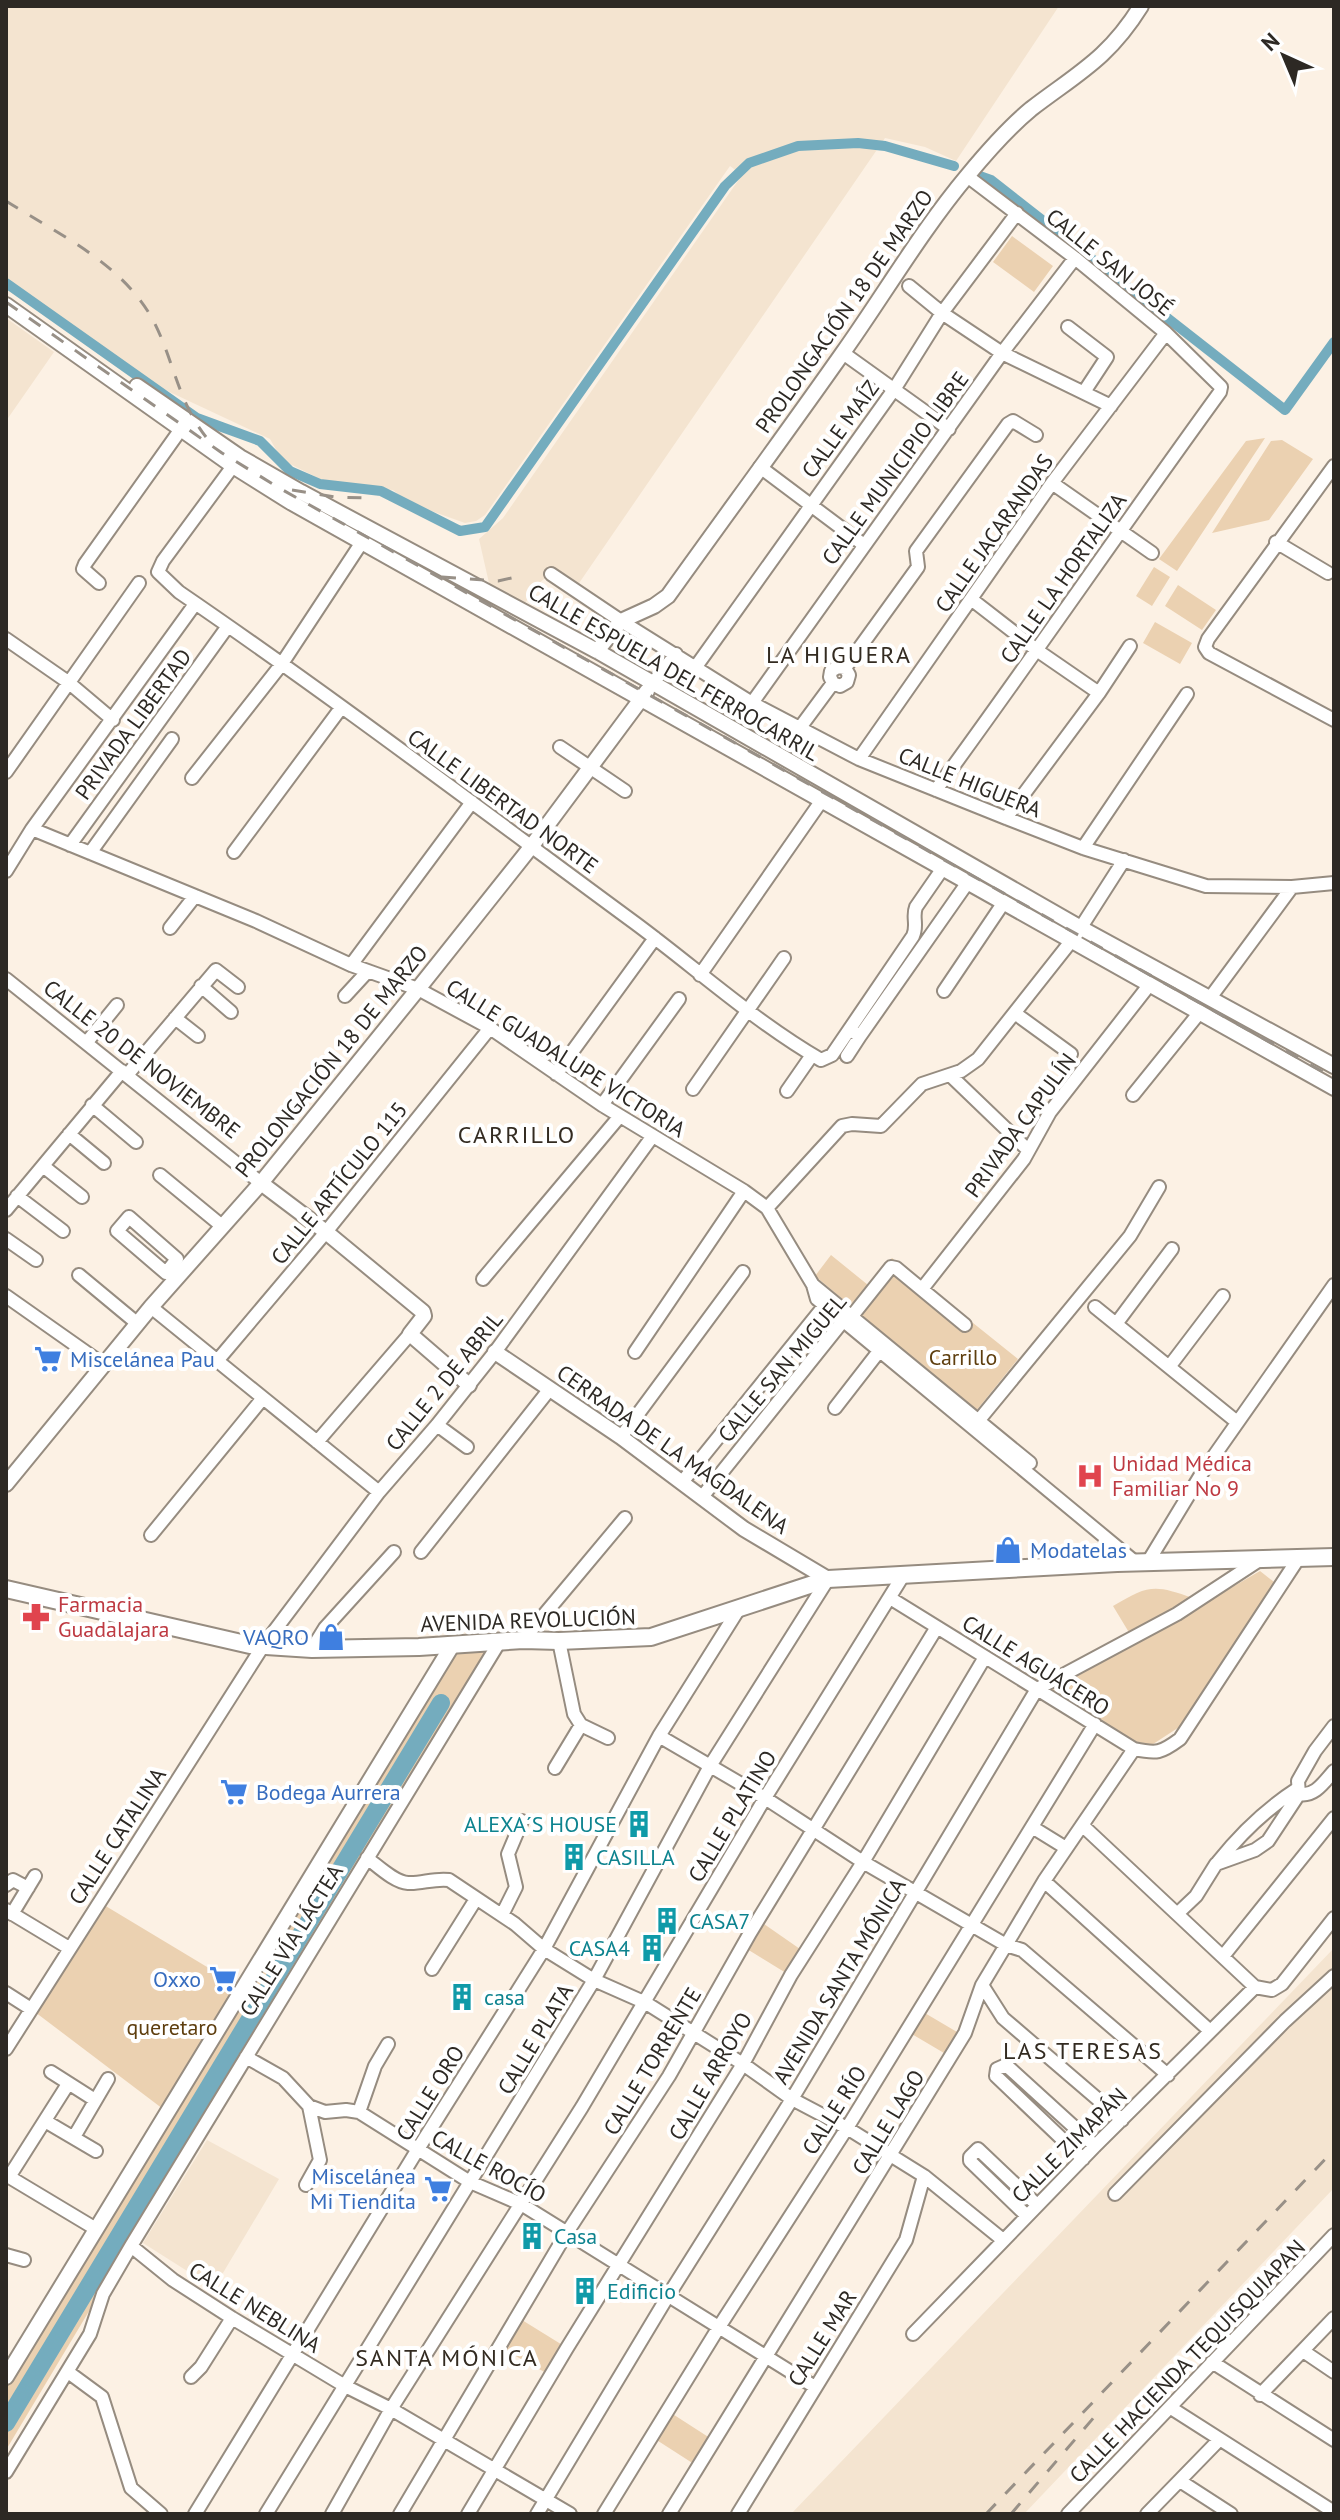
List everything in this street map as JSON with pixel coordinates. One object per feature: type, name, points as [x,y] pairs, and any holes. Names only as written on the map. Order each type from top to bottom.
[{"type":"main road","name":"AVENIDA REVOLUCIÓN","points":[[6,1589],[263,1646],[312,1649],[651,1637],[828,1579],[1142,1562],[1334,1557]]},
{"type":"street","name":"PROLONGACIÓN 18 DE MARZO","points":[[597,651],[621,621],[668,596],[989,149],[1029,111],[1103,56],[1119,39],[1141,6]]},
{"type":"street","name":"CALLE SAN JOSÉ","points":[[967,176],[1075,258],[1166,333],[1221,387]]},
{"type":"street","name":"CALLE MAÍZ","points":[[695,668],[895,388],[942,313],[1017,213]]},
{"type":"street","name":"CALLE MUNICIPIO LIBRE","points":[[752,703],[1002,353],[1075,258]]},
{"type":"street","points":[[909,286],[942,313],[1002,353],[1111,406]]},
{"type":"street","name":"CALLE ESPUELA DEL FERROCARRIL","points":[[6,294],[240,457],[597,651],[1076,935],[1150,984],[1334,1088]]},
{"type":"street","name":"CALLE ESPUELA DEL FERROCARRIL","points":[[6,305],[233,466],[362,542],[1004,902],[1210,998],[1334,1066]]},
{"type":"street","points":[[1068,327],[1107,357],[1084,392]]},
{"type":"street","name":"CALLE JACARANDAS","points":[[859,759],[1052,483],[1166,333]]},
{"type":"street","points":[[843,353],[949,429]]},
{"type":"street","name":"CALLE LA HORTALIZA","points":[[936,790],[1038,651],[1221,387]]},
{"type":"street","points":[[796,727],[918,567],[916,551],[1008,424],[1017,421],[1036,435]]},
{"type":"street","points":[[99,583],[83,569],[85,564],[181,429]]},
{"type":"street","name":"CALLE LIBERTAD NORTE","points":[[233,466],[158,572],[195,604],[472,802],[700,975],[819,1057]]},
{"type":"street","points":[[1334,466],[1276,542],[1205,647],[1209,653],[1334,720]]},
{"type":"street","points":[[760,467],[864,545]]},
{"type":"street","points":[[1052,483],[1152,553]]},
{"type":"street","points":[[192,778],[281,665],[362,542]]},
{"type":"street","points":[[1276,542],[1328,573]]},
{"type":"street","name":"CALLE HIGUERA","points":[[551,574],[695,668],[796,727],[859,759],[1006,818],[1083,848],[1206,886],[1292,887],[1334,883]]},
{"type":"street","points":[[6,772],[139,583]]},
{"type":"street","points":[[971,599],[1099,693]]},
{"type":"street","points":[[8,863],[195,604]]},
{"type":"street","name":"PRIVADA LIBERTAD","points":[[70,845],[228,626]]},
{"type":"street","points":[[6,639],[68,682],[113,720]]},
{"type":"street","points":[[1006,818],[1130,646]]},
{"type":"street","name":"PROLONGACIÓN 18 DE MARZO","points":[[6,1484],[138,1324],[175,1273],[261,1183],[418,989],[531,847],[676,654]]},
{"type":"street","points":[[1083,848],[1187,694]]},
{"type":"street","points":[[234,852],[341,708]]},
{"type":"street","points":[[90,853],[172,739]]},
{"type":"street","points":[[560,747],[625,791]]},
{"type":"street","points":[[786,780],[794,766]]},
{"type":"street","points":[[700,975],[822,800]]},
{"type":"street","points":[[351,965],[472,802]]},
{"type":"street","name":"CALLE GUADALUPE VICTORIA","points":[[32,829],[351,965],[418,989],[490,1028],[602,1105],[744,1191],[767,1208],[813,1285],[828,1302],[880,1350],[1142,1562]]},
{"type":"street","points":[[767,1208],[842,1126],[881,1126],[922,1084],[951,1076],[971,1065],[1016,1014],[1076,935],[1124,860]]},
{"type":"street","points":[[847,1056],[855,1033],[916,930],[913,913],[916,907],[943,868]]},
{"type":"street","points":[[787,1091],[819,1057],[832,1055],[855,1033],[968,882]]},
{"type":"street","points":[[1210,998],[1292,887]]},
{"type":"street","points":[[170,928],[195,896]]},
{"type":"street","points":[[944,991],[1004,902]]},
{"type":"street","points":[[556,1074],[655,938]]},
{"type":"street","points":[[693,1089],[784,958]]},
{"type":"street","points":[[6,1210],[92,1105],[216,970],[238,987]]},
{"type":"street","points":[[345,996],[368,971]]},
{"type":"street","name":"CALLE 20 DE NOVIEMBRE","points":[[6,979],[424,1313],[410,1334]]},
{"type":"street","name":"PRIVADA CAPULÍN","points":[[922,1289],[1028,1150],[1050,1112],[1150,984]]},
{"type":"street","points":[[201,986],[231,1012]]},
{"type":"street","points":[[602,1105],[679,999]]},
{"type":"street","points":[[87,1042],[117,1005]]},
{"type":"street","points":[[1133,1095],[1200,1012]]},
{"type":"street","points":[[1016,1014],[1071,1054]]},
{"type":"street","points":[[175,1018],[198,1036]]},
{"type":"street","name":"CALLE ARTÍCULO 115","points":[[217,1361],[326,1232],[490,1028]]},
{"type":"street","points":[[951,1076],[1028,1150]]},
{"type":"street","points":[[92,1105],[136,1142]]},
{"type":"street","points":[[483,1279],[620,1116]]},
{"type":"street","points":[[69,1134],[104,1163]]},
{"type":"street","name":"CALLE 2 DE ABRIL","points":[[263,1646],[379,1492],[495,1352],[652,1137]]},
{"type":"street","points":[[43,1166],[82,1197]]},
{"type":"street","points":[[160,1175],[222,1226]]},
{"type":"street","points":[[979,1420],[1130,1236],[1159,1187]]},
{"type":"street","points":[[635,1352],[744,1191]]},
{"type":"street","points":[[17,1196],[63,1231]]},
{"type":"street","points":[[129,1217],[177,1259],[175,1273],[166,1273],[117,1231],[129,1217]]},
{"type":"street","points":[[6,1239],[36,1260]]},
{"type":"street","points":[[1116,1324],[1172,1249]]},
{"type":"street","name":"CALLE SAN MIGUEL","points":[[702,1497],[890,1268],[894,1267],[922,1289]]},
{"type":"street","points":[[621,1437],[743,1272]]},
{"type":"street","points":[[79,1275],[138,1324]]},
{"type":"street","points":[[1142,1562],[1334,1285]]},
{"type":"street","points":[[922,1289],[965,1325]]},
{"type":"street","points":[[6,1296],[104,1365]]},
{"type":"street","points":[[1169,1367],[1223,1296]]},
{"type":"street","points":[[683,1481],[828,1302]]},
{"type":"street","points":[[151,1307],[379,1492]]},
{"type":"street","points":[[1095,1307],[1237,1422]]},
{"type":"street","name":"CALLE GUADALUPE VICTORIA","points":[[847,1319],[979,1420],[1142,1562]]},
{"type":"street","points":[[317,1442],[410,1334],[469,1385]]},
{"type":"street","points":[[835,1408],[880,1350]]},
{"type":"street","name":"CERRADA DE LA MAGDALENA","points":[[495,1352],[683,1481],[744,1529],[828,1579]]},
{"type":"street","points":[[421,1552],[549,1390]]},
{"type":"street","points":[[151,1535],[263,1398]]},
{"type":"street","points":[[437,1425],[467,1447]]},
{"type":"street","points":[[523,1640],[625,1518]]},
{"type":"street","points":[[312,1649],[325,1628],[394,1552]]},
{"type":"street","points":[[1037,1689],[1177,1614],[1261,1559]]},
{"type":"street","points":[[1134,1749],[1154,1754],[1180,1739],[1298,1559]]},
{"type":"street","name":"CALLE PLATINO","points":[[332,2514],[391,2409],[646,2003],[765,1798],[904,1574]]},
{"type":"street","name":"CALLE PLATA","points":[[266,2514],[594,1980],[710,1766],[828,1579]]},
{"type":"street","name":"CALLE AGUACERO","points":[[890,1598],[1134,1749]]},
{"type":"street","name":"CALLE ORO","points":[[195,2514],[544,1949],[659,1736],[740,1607]]},
{"type":"street","name":"CALLE TORRENTE","points":[[400,2514],[566,2234],[694,2034],[750,1933],[937,1627]]},
{"type":"street","name":"CALLE VÍA LÁCTEA","points":[[6,2472],[90,2334],[103,2294],[131,2246],[500,1641]]},
{"type":"street","points":[[559,1641],[574,1714],[581,1725],[608,1738]]},
{"type":"street","name":"CALLE VÍA LÁCTEA","points":[[6,2377],[453,1644]]},
{"type":"street","name":"CALLE CATALINA","points":[[6,2049],[263,1646]]},
{"type":"street","name":"CALLE ARROYO","points":[[468,2514],[743,2064],[791,1975],[863,1862],[985,1657]]},
{"type":"street","name":"AVENIDA SANTA MÓNICA","points":[[537,2514],[668,2296],[792,2099],[1037,1689]]},
{"type":"street","name":"CALLE RÍO","points":[[604,2514],[847,2128],[1095,1724]]},
{"type":"street","points":[[555,1768],[581,1725]]},
{"type":"street","points":[[1219,1862],[1242,1855],[1268,1841],[1298,1792],[1298,1781],[1315,1751],[1334,1726]]},
{"type":"street","points":[[659,1736],[765,1798],[863,1862],[1006,1945],[1022,1950],[1168,2075]]},
{"type":"street","name":"CALLE LAGO","points":[[669,2514],[965,2033],[982,1985],[1044,1881],[1134,1749]]},
{"type":"street","points":[[1177,1914],[1196,1896],[1250,1825],[1275,1803],[1298,1792],[1310,1794],[1317,1790],[1334,1771]]},
{"type":"street","points":[[1224,1955],[1334,1818]]},
{"type":"street","points":[[502,1915],[516,1887],[508,1854],[522,1821]]},
{"type":"street","points":[[1082,1825],[1255,1987],[1276,1989],[1334,1918]]},
{"type":"street","points":[[1032,1827],[1066,1848]]},
{"type":"street","points":[[367,1858],[408,1883],[437,1878],[449,1880],[502,1915],[544,1949],[594,1980],[646,2003],[792,2099],[847,2128],[924,2176],[1003,2240]]},
{"type":"street","points":[[6,1885],[13,1880],[32,1882],[9,1912],[69,1948]]},
{"type":"street","points":[[1044,1881],[1209,2030]]},
{"type":"street","points":[[432,1969],[476,1899]]},
{"type":"street","points":[[1115,2194],[1285,2021],[1334,1976]]},
{"type":"street","points":[[982,1985],[1003,2018],[1122,2120]]},
{"type":"street","name":"CALLE ZIMAPÁN","points":[[913,2334],[1209,2030],[1255,1987]]},
{"type":"street","points":[[6,1993],[31,2009]]},
{"type":"street","points":[[972,2008],[1003,2018]]},
{"type":"street","points":[[246,2057],[283,2078],[309,2106],[325,2112],[353,2111],[388,2044]]},
{"type":"street","points":[[1083,2159],[996,2076],[997,2069],[1006,2065],[1095,2146]]},
{"type":"street","points":[[51,2072],[95,2100]]},
{"type":"street","points":[[74,2137],[108,2079]]},
{"type":"street","points":[[68,2084],[7,2176],[96,2229]]},
{"type":"street","points":[[306,2185],[320,2160],[309,2106]]},
{"type":"street","name":"CALLE ROCÍO","points":[[353,2111],[470,2182],[521,2204],[815,2387]]},
{"type":"street","points":[[45,2121],[96,2151]]},
{"type":"street","points":[[1027,2216],[970,2161],[970,2157],[978,2149],[981,2150],[1037,2205]]},
{"type":"street","name":"CALLE MAR","points":[[738,2514],[906,2240],[924,2176]]},
{"type":"street","name":"CALLE HACIENDA TEQUISQUIAPAN","points":[[1068,2514],[1334,2235]]},
{"type":"street","name":"CALLE NEBLINA","points":[[131,2246],[173,2280],[232,2318],[570,2514]]},
{"type":"street","points":[[6,2255],[24,2260]]},
{"type":"street","points":[[191,2377],[201,2367],[232,2318]]},
{"type":"street","points":[[1260,2395],[1334,2318]]},
{"type":"street","points":[[1303,2351],[1334,2372]]},
{"type":"street","points":[[1212,2362],[1334,2440]]},
{"type":"street","points":[[68,2372],[102,2397],[131,2488],[161,2514]]},
{"type":"street","points":[[1171,2408],[1334,2512]]},
{"type":"street","points":[[1147,2514],[1219,2440]]},
{"type":"street","points":[[1180,2481],[1231,2514]]},
{"type":"shaded area","points":[[6,6],[1059,6],[956,161],[925,147],[885,138],[575,589],[550,574],[538,584],[521,609],[491,592],[479,539],[503,518],[742,175],[730,166],[485,515],[465,523],[409,503],[393,490],[328,483],[282,460],[270,439],[159,387],[6,279]]},
{"type":"shaded area","points":[[6,318],[54,352],[6,421]]},
{"type":"shaded area","points":[[1334,1948],[1334,2188],[1024,2514],[791,2514]]},
{"type":"shaded area","points":[[207,2140],[279,2179],[214,2288],[143,2243]]},
{"type":"green space","points":[[1012,236],[1053,266],[1034,292],[993,262]]},
{"type":"green space","points":[[1265,438],[1177,571],[1159,559],[1246,441]]},
{"type":"green space","points":[[1282,440],[1313,459],[1269,520],[1212,533],[1271,441]]},
{"type":"green space","points":[[1154,567],[1170,577],[1152,606],[1136,596]]},
{"type":"green space","points":[[1178,585],[1216,610],[1202,630],[1165,606]]},
{"type":"green space","points":[[1155,622],[1192,643],[1180,664],[1143,643]]},
{"type":"green space","name":"Carrillo","points":[[831,1255],[868,1285],[892,1258],[1018,1359],[976,1411],[815,1276]]},
{"type":"green space","points":[[1260,1571],[1274,1582],[1187,1722],[1147,1748],[1050,1695],[1049,1689],[1136,1644],[1113,1606],[1143,1591],[1160,1589],[1193,1598],[1186,1614]]},
{"type":"green space","name":"queretaro","points":[[500,1641],[311,1940],[6,2450],[6,2382],[167,2112],[31,2009],[99,1902],[237,1985],[453,1644]]},
{"type":"green space","points":[[764,1924],[800,1949],[786,1973],[747,1949]]},
{"type":"green space","points":[[918,2009],[957,2032],[944,2053],[905,2030]]},
{"type":"green space","points":[[522,2320],[564,2346],[548,2374],[505,2350]]},
{"type":"green space","points":[[668,2411],[713,2440],[697,2466],[652,2437]]},
{"type":"waterway","points":[[6,283],[197,418],[260,441],[290,471],[320,484],[381,491],[460,531],[485,527],[725,186],[749,163],[798,146],[858,143],[885,146],[954,166]]},
{"type":"waterway","points":[[974,174],[991,180],[1285,410],[1334,342]]},
{"type":"waterway","points":[[6,2423],[441,1703]]},
{"type":"railway","points":[[6,201],[107,266],[140,300],[160,335],[182,395],[206,437]]},
{"type":"railway","points":[[6,302],[222,453],[281,489],[1334,1078]]},
{"type":"railway","points":[[292,490],[335,497],[368,498]]},
{"type":"railway","points":[[442,577],[498,581],[525,575]]},
{"type":"railway","points":[[986,2514],[1334,2150]]},
{"type":"railway","points":[[1011,2514],[1102,2408]]},
{"type":"place","name":"Miscelánea Pau","points":[[48,1359]]},
{"type":"place","name":"Unidad Médica Familiar No 9","points":[[1090,1476]]},
{"type":"place","name":"Modatelas","points":[[1008,1550]]},
{"type":"place","name":"Farmacia Guadalajara","points":[[36,1617]]},
{"type":"place","name":"VAQRO","points":[[331,1637]]},
{"type":"place","name":"Bodega Aurrera","points":[[234,1792]]},
{"type":"place","name":"ALEXA´S HOUSE","points":[[639,1824]]},
{"type":"place","name":"CASILLA","points":[[574,1857]]},
{"type":"place","name":"CASA7","points":[[667,1921]]},
{"type":"place","name":"CASA4","points":[[652,1948]]},
{"type":"place","name":"Oxxo","points":[[223,1979]]},
{"type":"place","name":"casa","points":[[462,1997]]},
{"type":"place","name":"Miscelánea Mi Tiendita","points":[[438,2189]]},
{"type":"place","name":"Casa","points":[[532,2236]]},
{"type":"place","name":"Edificio","points":[[585,2291]]},
{"type":"district","name":"LA HIGUERA","points":[[839,655]]},
{"type":"district","name":"CARRILLO","points":[[517,1135]]},
{"type":"district","name":"LAS TERESAS","points":[[1083,2051]]},
{"type":"district","name":"SANTA MÓNICA","points":[[447,2358]]}]
